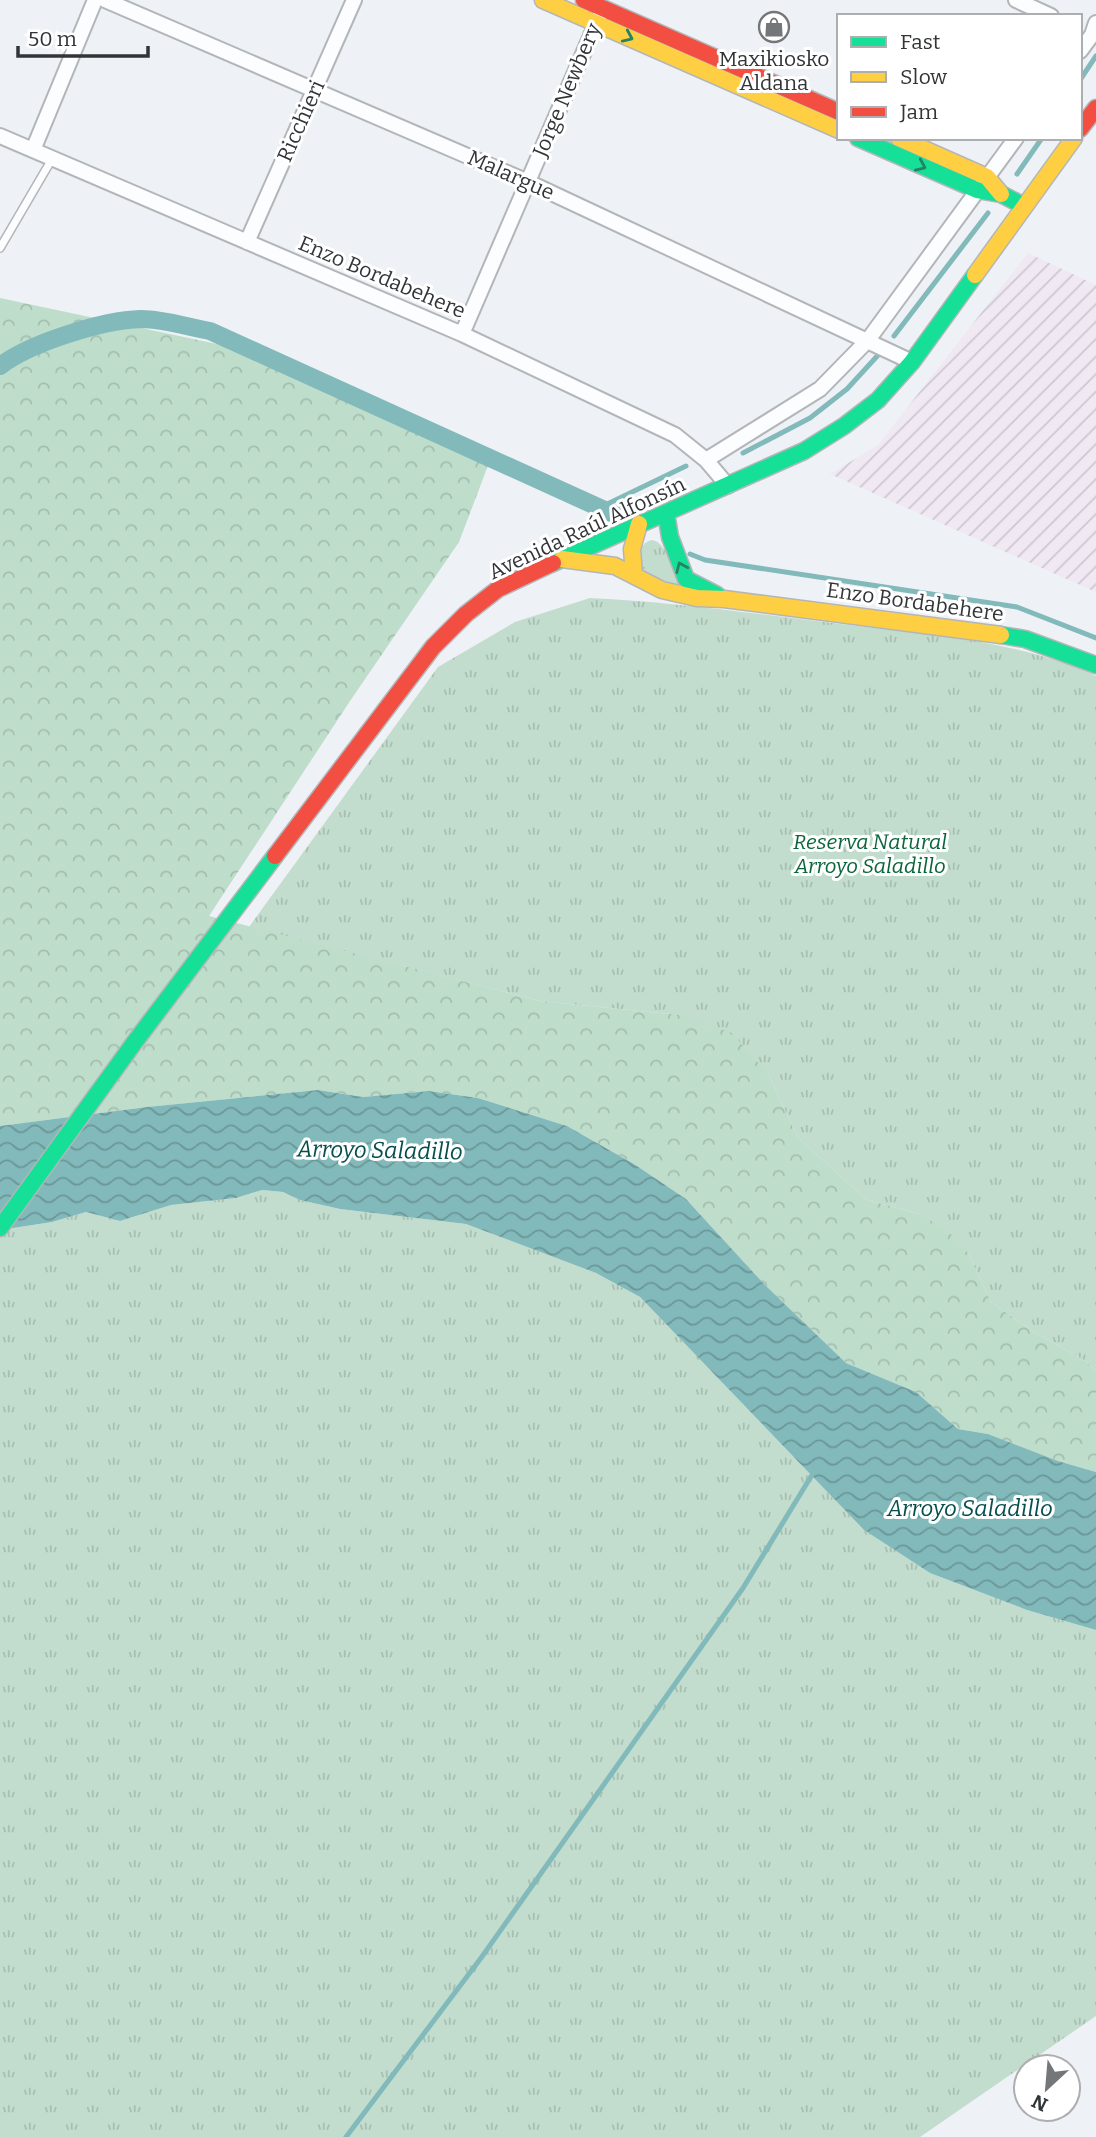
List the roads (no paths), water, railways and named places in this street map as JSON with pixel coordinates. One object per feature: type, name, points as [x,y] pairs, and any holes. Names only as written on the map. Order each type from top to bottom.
[{"type":"main road","points":[[543,0],[602,11],[837,111]]},
{"type":"main road","points":[[584,0],[837,129]]},
{"type":"main road","points":[[1082,127],[1096,108]]},
{"type":"main road","points":[[863,140],[982,184]]},
{"type":"main road","points":[[903,140],[1024,205]]},
{"type":"main road","name":"Avenida Raúl Alfonsín","points":[[0,1228],[134,1042],[433,647],[466,614],[498,589],[804,452],[878,400],[912,362],[1073,140]]},
{"type":"main road","name":"Enzo Bordabehere","points":[[666,513],[670,537],[686,579],[724,599]]},
{"type":"main road","points":[[634,575],[632,544],[639,524]]},
{"type":"main road","name":"Enzo Bordabehere","points":[[561,559],[615,566],[662,590],[697,598],[951,627],[1025,639],[1096,665]]},
{"type":"street","points":[[33,150],[95,0]]},
{"type":"street","name":"Malargue","points":[[105,0],[528,182],[912,362]]},
{"type":"street","name":"Ricchieri","points":[[247,242],[354,0]]},
{"type":"street","points":[[1016,0],[1047,14]]},
{"type":"street","name":"Jorge Newbery","points":[[462,334],[602,11]]},
{"type":"street","points":[[1082,46],[1089,29]]},
{"type":"street","name":"Enzo Bordabehere","points":[[0,136],[462,334],[675,435],[706,460],[728,486]]},
{"type":"street","points":[[706,460],[821,389],[868,340],[1015,140]]},
{"type":"lane","points":[[0,248],[52,159]]},
{"type":"water","name":"Arroyo Saladillo","points":[[318,1090],[363,1097],[429,1091],[478,1098],[567,1126],[634,1164],[686,1199],[764,1284],[846,1363],[916,1392],[958,1429],[988,1434],[1058,1461],[1096,1472],[1096,1630],[1027,1610],[930,1573],[864,1530],[640,1297],[596,1273],[466,1224],[340,1209],[300,1200],[283,1192],[262,1190],[236,1198],[171,1205],[120,1221],[86,1212],[52,1222],[0,1230],[0,1126],[147,1107]]},
{"type":"waterway","points":[[1082,77],[1096,56]]},
{"type":"waterway","points":[[1017,174],[1041,140]]},
{"type":"waterway","points":[[894,336],[988,213]]},
{"type":"waterway","points":[[0,366],[48,341],[125,320],[158,320],[210,331],[620,517]]},
{"type":"waterway","points":[[743,453],[810,418],[847,389],[880,353]]},
{"type":"waterway","points":[[599,508],[686,466]]},
{"type":"waterway","points":[[690,554],[705,560],[1017,607],[1096,638]]},
{"type":"waterway","points":[[346,2137],[481,1958],[743,1588],[815,1470]]},
{"type":"place","name":"Maxikiosko Aldana","points":[[774,27]]},
{"type":"park label","name":"Reserva Natural Arroyo Saladillo","points":[[870,854]]}]
